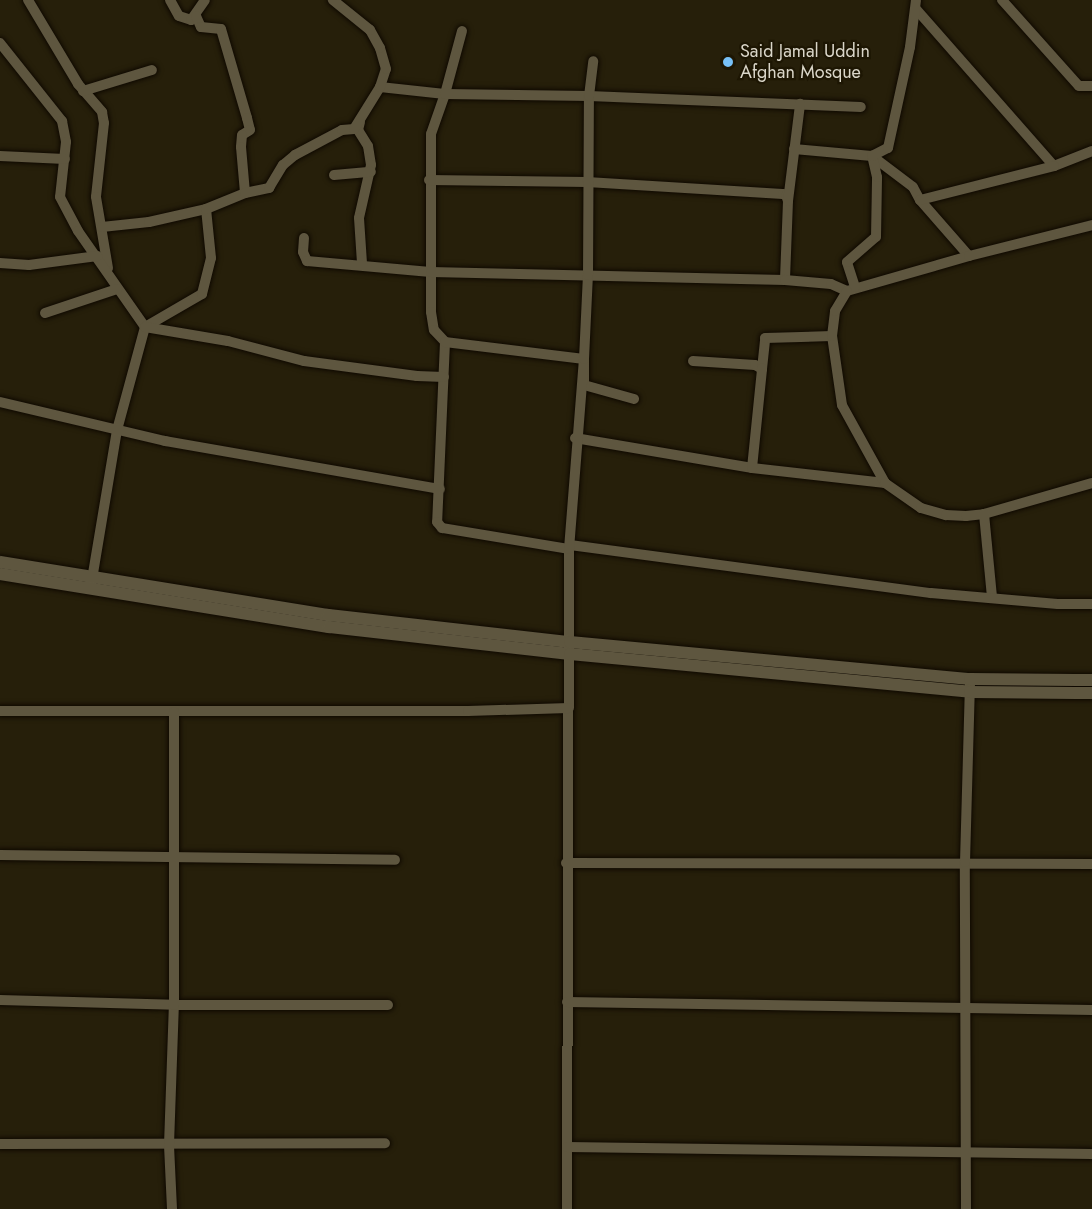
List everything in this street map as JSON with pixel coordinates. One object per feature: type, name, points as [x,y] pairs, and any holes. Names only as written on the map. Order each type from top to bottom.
[{"type":"street","points":[[28,0],[83,91],[102,112],[104,123],[96,197],[108,271]]},
{"type":"street","points":[[170,0],[179,16],[191,20],[196,16],[205,0]]},
{"type":"street","points":[[102,227],[149,222],[206,209],[245,193],[269,188],[283,165],[295,155],[342,130],[354,129],[380,87],[386,69],[380,48],[370,30],[333,0]]},
{"type":"street","points":[[1002,0],[1079,86],[1092,87]]},
{"type":"street","points":[[794,149],[872,156],[888,148],[916,4]]},
{"type":"street","points":[[916,4],[1054,166]]},
{"type":"street","points":[[196,16],[201,27],[221,29],[247,118],[250,130],[242,135],[241,147],[245,193]]},
{"type":"street","points":[[462,31],[446,94],[430,134],[431,312],[434,330],[445,342],[584,359]]},
{"type":"street","points":[[0,43],[4,53],[62,121],[66,142],[60,197],[78,231],[145,327],[228,341],[304,361],[417,376],[444,377]]},
{"type":"street","points":[[593,60],[588,96],[588,275],[584,384],[634,399]]},
{"type":"street","points":[[83,91],[152,70]]},
{"type":"street","points":[[380,87],[446,94],[588,96],[861,108]]},
{"type":"street","points":[[785,280],[788,201],[800,104]]},
{"type":"street","points":[[362,113],[358,130],[368,146],[371,172],[359,218],[362,263]]},
{"type":"street","points":[[920,200],[1054,166],[1092,151]]},
{"type":"street","points":[[0,156],[65,159]]},
{"type":"street","points":[[872,156],[912,187],[920,200],[969,256]]},
{"type":"street","points":[[872,156],[877,177],[876,237],[847,262],[851,289],[835,310],[832,336],[842,405],[885,483],[908,501],[932,512],[966,516],[984,514],[1092,483]]},
{"type":"street","points":[[334,175],[371,172]]},
{"type":"street","points":[[429,180],[587,182],[783,194],[788,201]]},
{"type":"street","points":[[92,583],[117,430],[145,327],[202,294],[211,258],[206,209]]},
{"type":"street","points":[[304,238],[303,252],[307,261],[362,263],[431,272],[785,280],[831,284],[851,289],[1092,225]]},
{"type":"street","points":[[0,263],[29,265],[97,256]]},
{"type":"street","points":[[45,314],[117,289]]},
{"type":"street","points":[[752,468],[765,338],[832,336]]},
{"type":"street","points":[[445,342],[437,522],[442,528],[569,547],[749,567],[838,583],[1058,604],[1092,604]]},
{"type":"street","points":[[567,1209],[566,863],[570,648],[569,547],[584,359]]},
{"type":"street","points":[[693,361],[755,365],[762,369]]},
{"type":"street","points":[[0,402],[117,430],[242,455],[440,489]]},
{"type":"street","points":[[576,438],[752,468],[885,483]]},
{"type":"street","points":[[984,514],[992,597]]},
{"type":"street","points":[[0,562],[92,583],[329,627],[970,679],[1092,680]]},
{"type":"street","points":[[0,574],[92,583]]},
{"type":"street","points":[[570,648],[970,692],[1092,693]]},
{"type":"street","points":[[966,1209],[964,1152],[965,862],[970,679]]},
{"type":"street","points":[[0,711],[174,712],[569,708]]},
{"type":"street","points":[[172,1209],[170,1145],[174,1005],[174,712]]},
{"type":"street","points":[[0,855],[394,860]]},
{"type":"street","points":[[566,863],[1092,864]]},
{"type":"street","points":[[0,1000],[174,1005],[388,1005]]},
{"type":"street","points":[[567,1002],[1092,1010]]},
{"type":"street","points":[[0,1144],[386,1143]]},
{"type":"street","points":[[567,1147],[1092,1154]]},
{"type":"place","name":"Said Jamal Uddin Afghan Mosque","points":[[728,62]]}]
